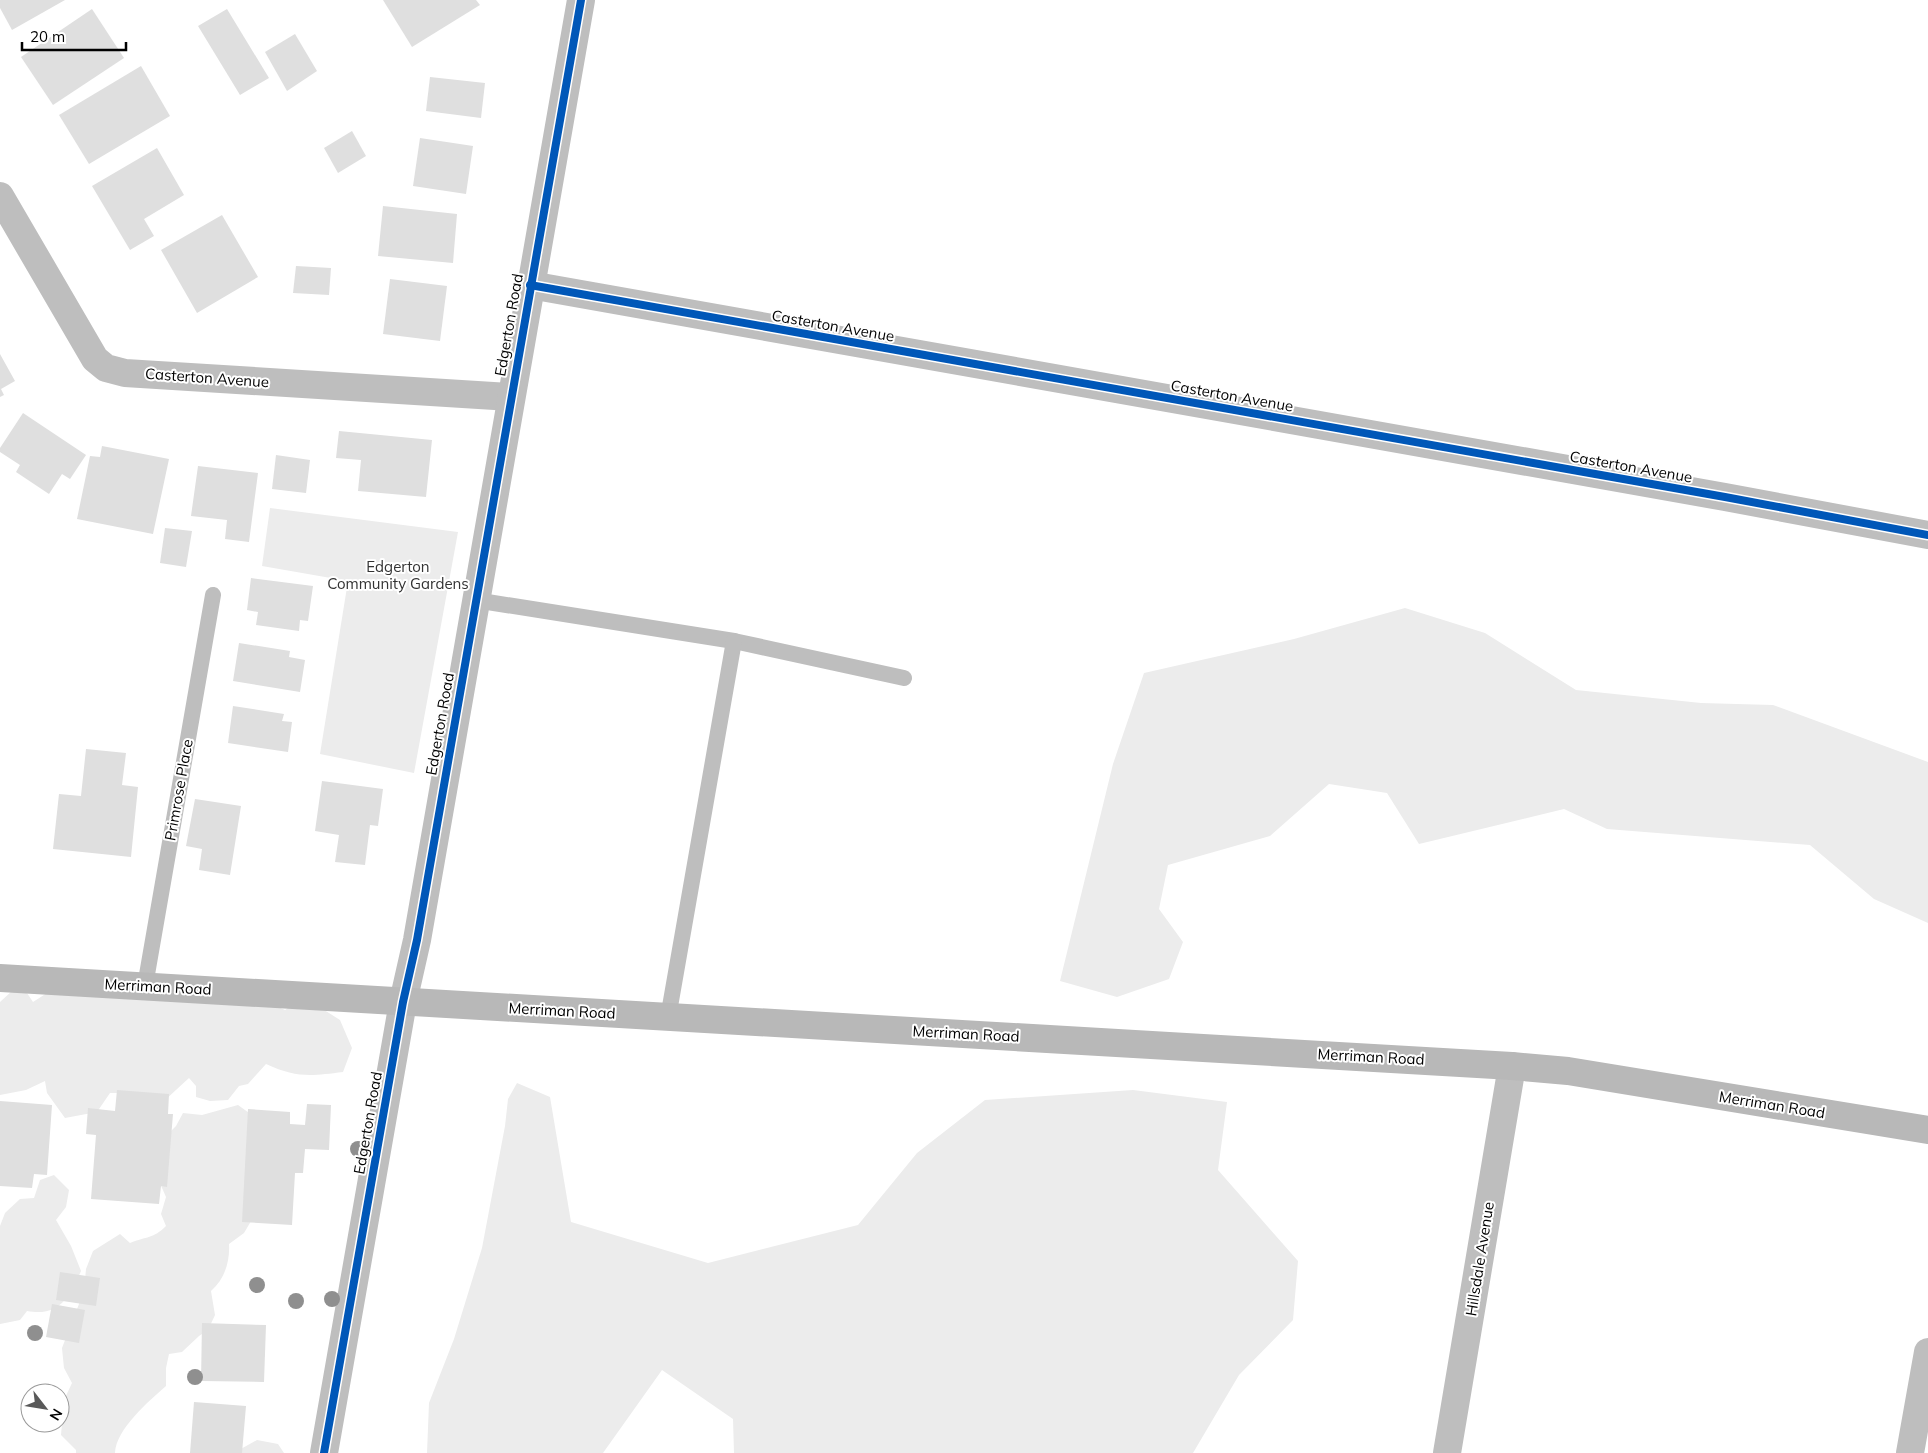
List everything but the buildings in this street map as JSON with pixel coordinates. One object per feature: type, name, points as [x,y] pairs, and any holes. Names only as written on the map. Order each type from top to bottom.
[{"type":"main road","name":"Merriman Road","points":[[0,978],[1512,1066],[1578,1073],[1928,1130]]},
{"type":"street","name":"Edgerton Road","points":[[324,1453],[404,1002],[417,940],[510,397],[581,0]]},
{"type":"street","name":"Casterton Avenue","points":[[0,196],[95,359],[106,368],[125,373],[510,397]]},
{"type":"street","name":"Casterton Avenue","points":[[530,285],[1725,497],[1928,535]]},
{"type":"street","name":"Hillsdale Avenue","points":[[1447,1453],[1512,1066]]},
{"type":"street","points":[[1910,1453],[1928,1352]]},
{"type":"lane","name":"Primrose Place","points":[[145,986],[213,595]]},
{"type":"lane","points":[[475,600],[734,641],[904,678]]},
{"type":"lane","points":[[668,1018],[734,641]]},
{"type":"green space","name":"Edgerton Community Gardens","points":[[270,508],[458,532],[414,773],[320,754],[348,581],[262,566]]},
{"type":"green space","points":[[1405,608],[1485,633],[1576,690],[1701,703],[1773,705],[1928,762],[1928,923],[1874,899],[1810,845],[1607,829],[1564,809],[1419,844],[1387,793],[1329,784],[1270,836],[1168,865],[1159,909],[1183,942],[1169,979],[1117,997],[1060,981],[1113,764],[1144,673],[1294,639]]},
{"type":"green space","points":[[12,991],[27,993],[33,1002],[47,993],[267,1002],[285,1010],[301,1000],[318,1006],[340,1020],[352,1048],[343,1072],[304,1075],[286,1072],[266,1064],[248,1084],[239,1086],[228,1100],[210,1101],[196,1097],[196,1086],[189,1078],[164,1101],[126,1093],[110,1093],[97,1112],[65,1118],[47,1093],[45,1081],[26,1090],[0,1095],[0,1002]]},
{"type":"green space","points":[[517,1083],[550,1097],[571,1222],[708,1263],[858,1225],[917,1153],[985,1100],[1133,1090],[1227,1102],[1218,1170],[1298,1261],[1293,1320],[1239,1375],[1193,1453],[734,1453],[733,1419],[662,1370],[603,1453],[427,1453],[429,1403],[454,1339],[482,1248],[505,1126],[508,1099]]},
{"type":"green space","points":[[238,1105],[252,1115],[257,1211],[244,1233],[229,1244],[229,1257],[226,1269],[220,1281],[211,1291],[215,1315],[208,1330],[182,1352],[169,1354],[166,1368],[166,1386],[127,1425],[117,1444],[115,1453],[76,1453],[76,1450],[61,1435],[61,1433],[70,1433],[70,1387],[72,1383],[64,1368],[62,1348],[84,1291],[86,1269],[93,1251],[120,1234],[130,1243],[153,1235],[166,1226],[161,1214],[166,1197],[159,1181],[166,1136],[176,1126],[183,1113],[202,1115]]},
{"type":"green space","points":[[54,1175],[69,1190],[66,1207],[56,1220],[71,1246],[81,1271],[67,1297],[55,1308],[38,1312],[27,1311],[20,1320],[0,1324],[0,1226],[5,1213],[20,1199],[34,1198],[40,1180]]},
{"type":"green space","points":[[257,1440],[278,1444],[284,1453],[237,1453]]},
{"type":"cycle path","points":[[324,1453],[403,1002],[417,940],[581,0]]},
{"type":"cycle path","points":[[530,285],[1725,497],[1928,535]]}]
